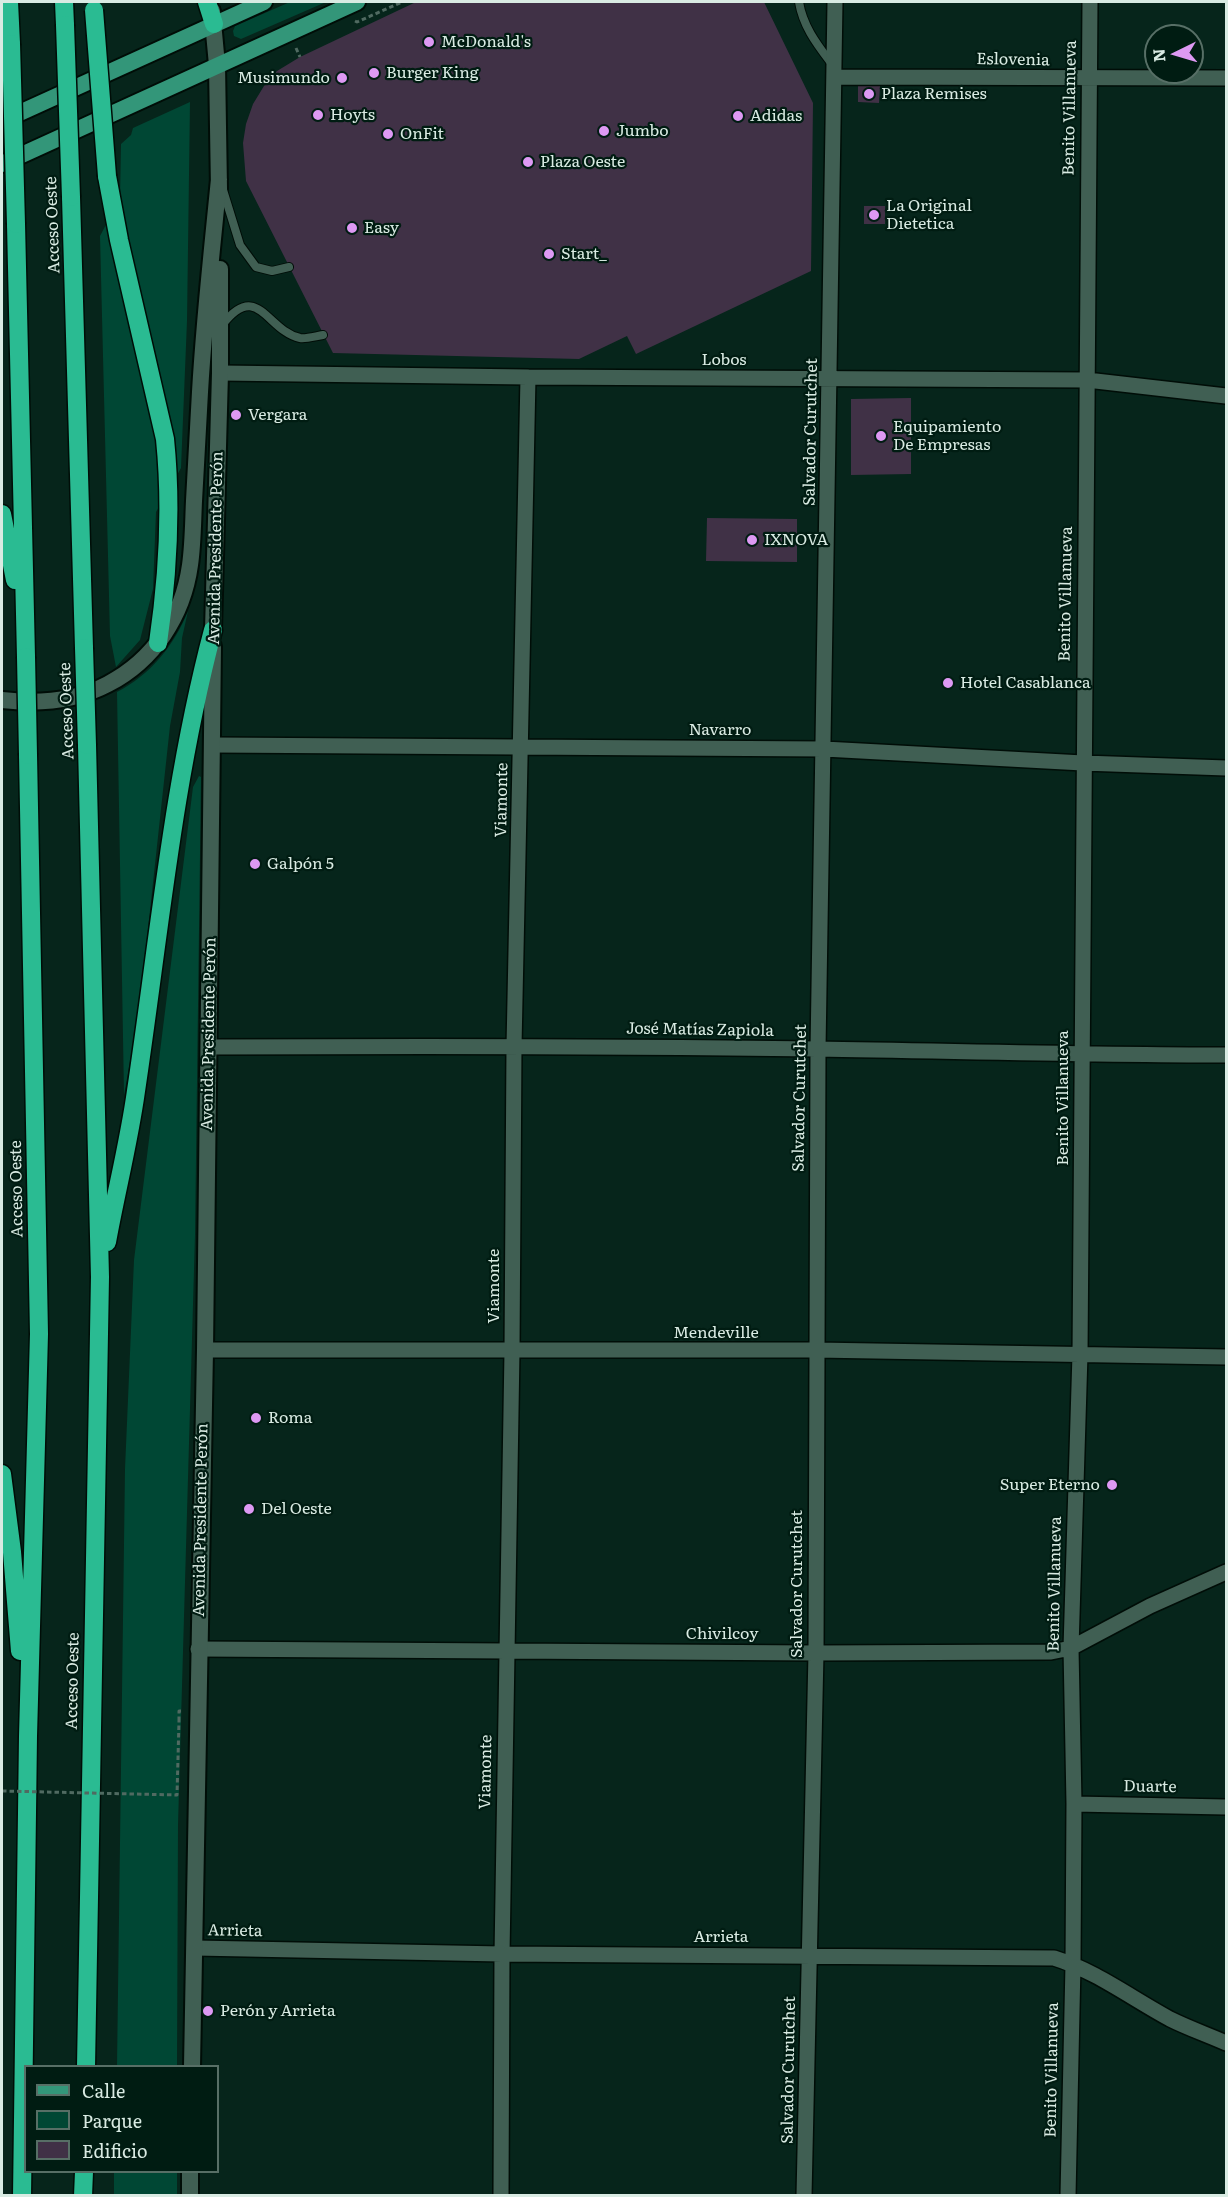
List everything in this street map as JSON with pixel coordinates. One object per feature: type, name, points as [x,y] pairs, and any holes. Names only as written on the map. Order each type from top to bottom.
[{"type":"highway","name":"Acceso Oeste","points":[[9,2],[26,657],[39,1334],[28,1736],[22,2196]]},
{"type":"highway","name":"Acceso Oeste","points":[[64,2],[87,745],[100,1277],[86,2065]]},
{"type":"highway","points":[[209,2],[214,24]]},
{"type":"highway","points":[[94,6],[107,176],[119,240],[165,438],[170,529],[158,644]]},
{"type":"highway","points":[[2,514],[24,623]]},
{"type":"highway","points":[[100,1277],[136,1094],[196,694],[213,630]]},
{"type":"highway","points":[[2,1474],[12,1552],[28,1736]]},
{"type":"highway","points":[[83,2196],[84,2173]]},
{"type":"main road","points":[[2,121],[264,2]]},
{"type":"main road","points":[[2,164],[357,2]]},
{"type":"street","name":"Salvador Curutchet","points":[[804,2196],[816,1653],[819,1049],[835,2]]},
{"type":"street","name":"Benito Villanueva","points":[[1068,2196],[1074,1804],[1071,1648],[1080,1354],[1090,2]]},
{"type":"street","name":"Avenida Presidente Perón","points":[[192,2065],[205,1350],[213,630],[220,373],[219,179],[214,24]]},
{"type":"street","name":"Eslovenia","points":[[835,72],[1088,79],[1227,78]]},
{"type":"street","points":[[2,700],[57,700],[90,692],[112,682],[131,670],[158,644],[177,610],[190,563],[201,379],[219,179]]},
{"type":"street","name":"Lobos","points":[[220,373],[528,378],[1087,380],[1227,396]]},
{"type":"street","name":"Viamonte","points":[[501,2196],[514,1046],[528,378]]},
{"type":"street","name":"Navarro","points":[[213,745],[824,749],[1227,768]]},
{"type":"street","name":"José Matías Zapiola","points":[[209,1047],[514,1046],[819,1049],[1081,1055],[1227,1055]]},
{"type":"street","name":"Mendeville","points":[[205,1350],[816,1350],[1227,1357]]},
{"type":"street","name":"Chivilcoy","points":[[198,1649],[816,1653],[1052,1652],[1071,1648],[1150,1606],[1227,1572]]},
{"type":"street","name":"Duarte","points":[[1074,1804],[1227,1807]]},
{"type":"street","name":"Arrieta","points":[[195,1948],[502,1954],[1054,1958],[1073,1964],[1172,2020],[1227,2043]]},
{"type":"street","points":[[190,2173],[190,2196]]},
{"type":"lane","points":[[799,2],[803,20],[812,38],[835,72]]},
{"type":"lane","points":[[219,179],[240,246],[256,267],[272,271],[289,267]]},
{"type":"lane","points":[[220,328],[233,311],[246,306],[263,311],[286,333],[301,338],[323,335]]},
{"type":"path","points":[[295,44],[300,57]]},
{"type":"path","points":[[2,1791],[177,1795],[179,1722]]},
{"type":"green space","points":[[290,2],[326,2],[241,39],[234,36],[235,26]]},
{"type":"green space","points":[[190,102],[187,321],[181,468],[156,512],[153,589],[140,640],[116,667],[110,636],[100,236],[120,198],[121,144],[131,135],[133,128]]},
{"type":"green space","points":[[188,611],[170,726],[139,1012],[124,1095],[117,692],[140,677],[160,658],[176,636]]},
{"type":"green space","points":[[199,776],[201,777],[195,1235],[178,1825],[177,2065],[117,2065],[125,1469],[134,1260],[193,787]]},
{"type":"green space","points":[[114,2173],[177,2173],[177,2195],[114,2195]]},
{"type":"building","name":"Plaza Oeste","points":[[416,2],[764,2],[813,103],[811,271],[636,354],[627,336],[579,359],[333,353],[246,181],[243,143],[246,124],[253,104],[277,71],[300,57]]},
{"type":"building","name":"Plaza Remises","points":[[858,86],[880,86],[879,103],[858,102]]},
{"type":"building","name":"La Original Dietetica","points":[[864,206],[885,206],[885,224],[864,224]]},
{"type":"building","name":"Equipamiento De Empresas","points":[[911,398],[911,474],[851,475],[851,399]]},
{"type":"building","name":"IXNOVA","points":[[707,518],[797,519],[797,562],[706,561]]},
{"type":"place","name":"McDonald's","points":[[429,42]]},
{"type":"place","name":"Burger King","points":[[374,73]]},
{"type":"place","name":"Musimundo","points":[[342,78]]},
{"type":"place","name":"Plaza Remises","points":[[869,94]]},
{"type":"place","name":"Hoyts","points":[[318,115]]},
{"type":"place","name":"Adidas","points":[[738,116]]},
{"type":"place","name":"Jumbo","points":[[604,131]]},
{"type":"place","name":"OnFit","points":[[388,134]]},
{"type":"place","name":"Plaza Oeste","points":[[528,162]]},
{"type":"place","name":"La Original Dietetica","points":[[874,215]]},
{"type":"place","name":"Easy","points":[[352,228]]},
{"type":"place","name":"Start_","points":[[549,254]]},
{"type":"place","name":"Vergara","points":[[236,415]]},
{"type":"place","name":"Equipamiento De Empresas","points":[[881,436]]},
{"type":"place","name":"IXNOVA","points":[[752,540]]},
{"type":"place","name":"Hotel Casablanca","points":[[948,683]]},
{"type":"place","name":"Galpón 5","points":[[255,864]]},
{"type":"place","name":"Roma","points":[[256,1418]]},
{"type":"place","name":"Super Eterno","points":[[1112,1485]]},
{"type":"place","name":"Del Oeste","points":[[249,1509]]},
{"type":"place","name":"Perón y Arrieta","points":[[208,2011]]}]
